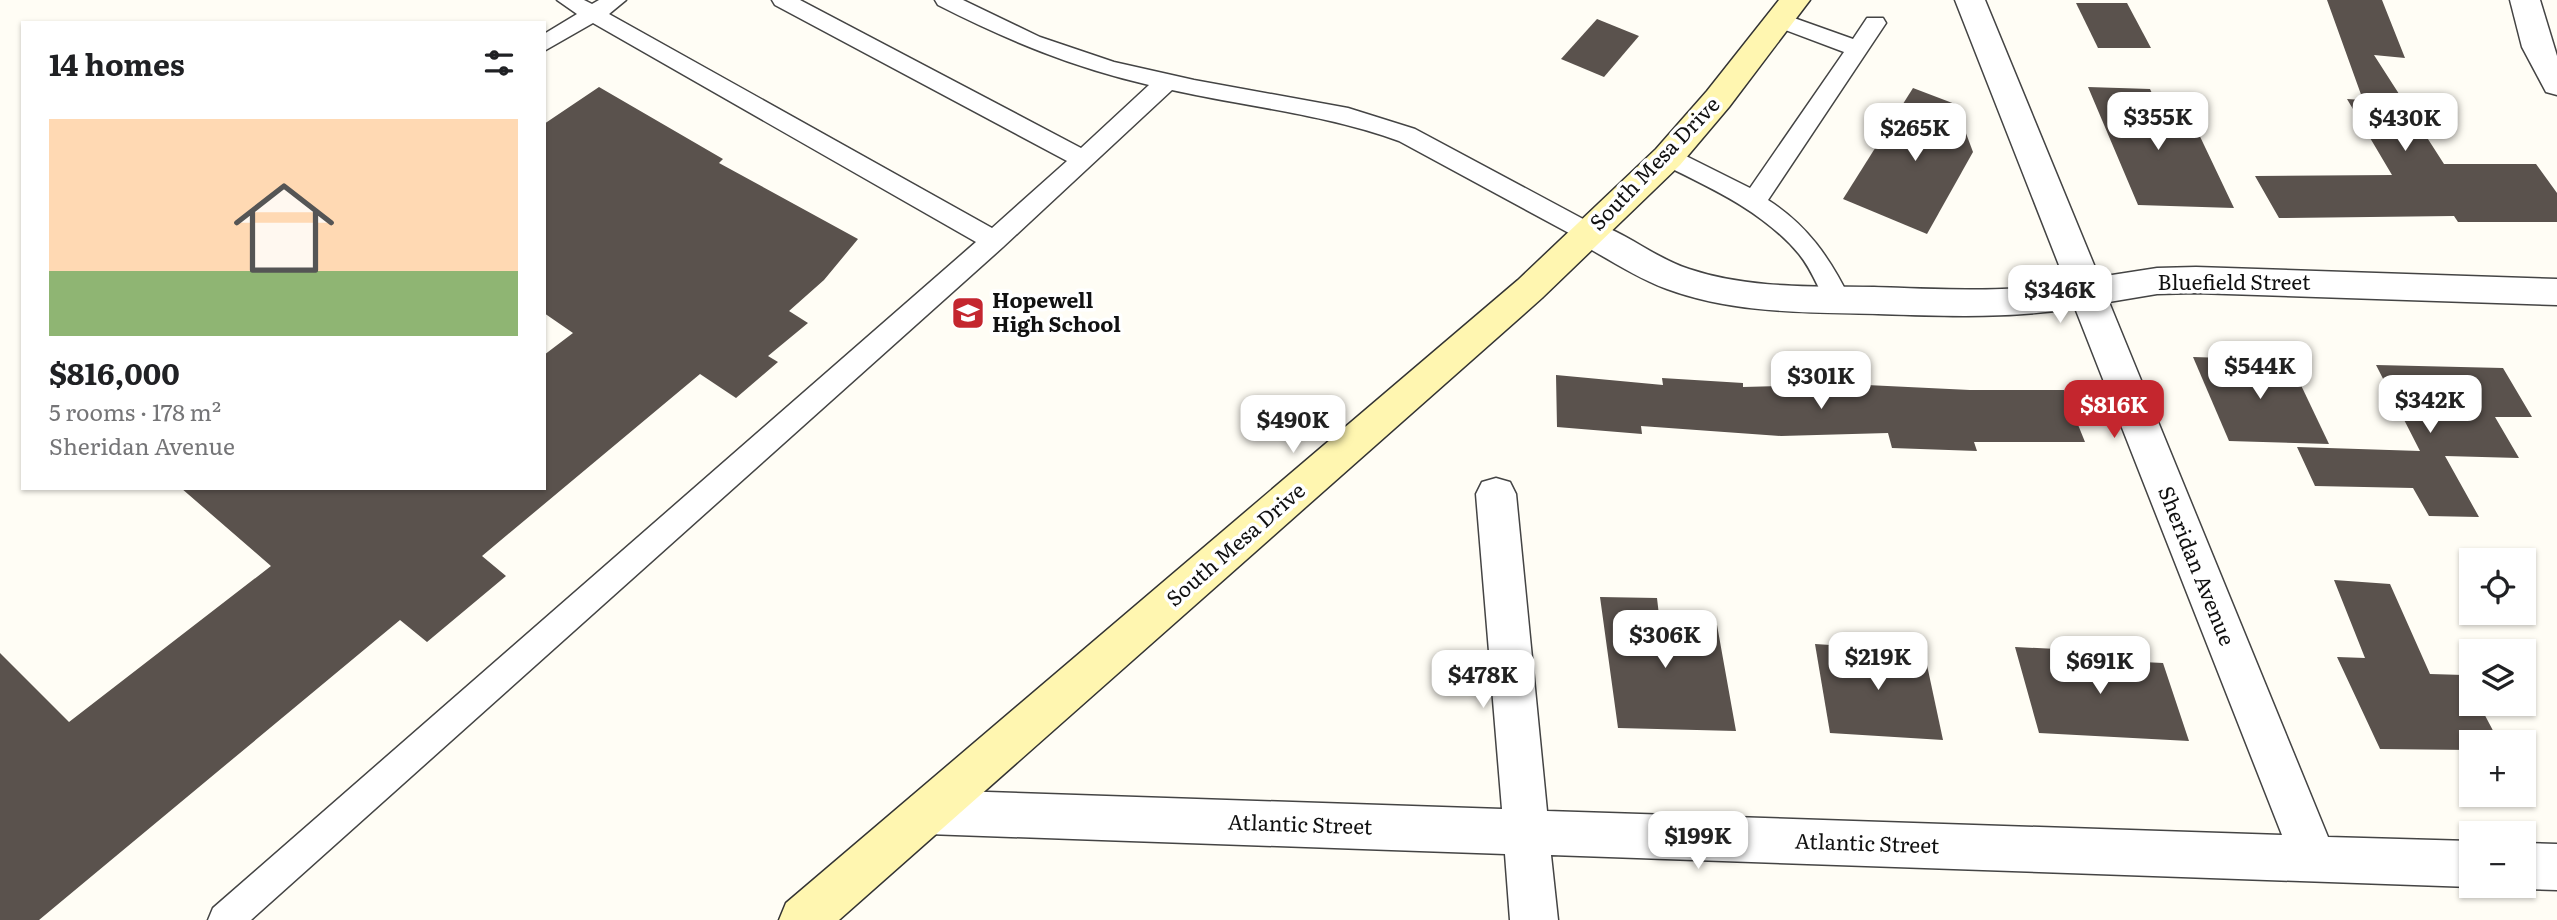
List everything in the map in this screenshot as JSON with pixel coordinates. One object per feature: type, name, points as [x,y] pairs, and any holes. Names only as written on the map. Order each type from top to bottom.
[{"type":"main road","name":"South Mesa Drive","points":[[803,920],[1509,307],[1668,157],[1718,99],[1787,10]]},
{"type":"street","name":"Sheridan Avenue","points":[[1970,0],[2314,859]]},
{"type":"street","points":[[2525,0],[2536,47],[2557,85]]},
{"type":"street","name":"Bluefield Street","points":[[1589,233],[1677,279],[1726,292],[1765,298],[1982,303],[2035,300],[2157,281],[2196,280],[2557,292]]},
{"type":"street","points":[[1496,494],[1534,920]]},
{"type":"street","name":"Atlantic Street","points":[[928,812],[2459,864]]},
{"type":"street","points":[[2536,866],[2557,867]]},
{"type":"lane","points":[[568,0],[994,241]]},
{"type":"lane","points":[[546,43],[615,0]]},
{"type":"lane","points":[[783,0],[1083,159]]},
{"type":"lane","points":[[946,0],[1029,41],[1066,55],[1167,82],[1333,110],[1387,126],[1589,233]]},
{"type":"lane","points":[[1787,10],[1857,49]]},
{"type":"lane","points":[[1754,201],[1875,23]]},
{"type":"lane","points":[[225,920],[994,241],[1167,82]]},
{"type":"lane","points":[[1668,157],[1754,201],[1812,250],[1827,272],[1837,299]]},
{"type":"building","points":[[2327,0],[2382,0],[2405,58],[2374,55],[2444,164],[2536,164],[2557,193],[2557,222],[2458,222],[2454,216],[2279,218],[2255,176],[2392,175],[2347,99],[2363,100]]},
{"type":"building","points":[[2076,3],[2127,3],[2151,48],[2098,48]]},
{"type":"building","points":[[1597,19],[1639,36],[1604,77],[1561,59]]},
{"type":"building","points":[[599,87],[723,159],[719,163],[858,239],[824,280],[789,311],[808,323],[768,356],[778,362],[736,398],[700,374],[482,556],[506,576],[427,642],[400,620],[39,920],[0,920],[0,653],[69,722],[271,566],[183,490],[546,490],[546,353],[573,333],[546,314],[546,123]]},
{"type":"building","points":[[2088,87],[2150,89],[2167,125],[2195,126],[2234,208],[2138,205]]},
{"type":"building","points":[[1913,88],[1955,104],[1973,152],[1927,234],[1843,199]]},
{"type":"building","points":[[2193,357],[2289,360],[2329,444],[2229,441]]},
{"type":"building","points":[[2376,365],[2503,368],[2532,417],[2495,417],[2519,458],[2445,456],[2479,517],[2429,516],[2413,488],[2315,486],[2297,447],[2420,451]]},
{"type":"building","points":[[1556,375],[1663,385],[1662,378],[1743,383],[1743,387],[1846,384],[1970,390],[2064,390],[2085,442],[1974,442],[1977,451],[1892,448],[1888,433],[1781,436],[1641,426],[1642,434],[1557,427]]},
{"type":"building","points":[[2334,580],[2390,584],[2430,674],[2459,675],[2459,716],[2485,716],[2493,730],[2459,730],[2459,750],[2380,749],[2337,657],[2365,658]]},
{"type":"building","points":[[1600,597],[1657,598],[1660,624],[1717,625],[1736,731],[1618,728]]},
{"type":"building","points":[[1815,644],[1924,651],[1943,740],[1830,733]]},
{"type":"building","points":[[2015,647],[2078,650],[2081,659],[2163,663],[2189,741],[2039,733]]},
{"type":"place","name":"Hopewell High School","points":[[968,313]]}]
